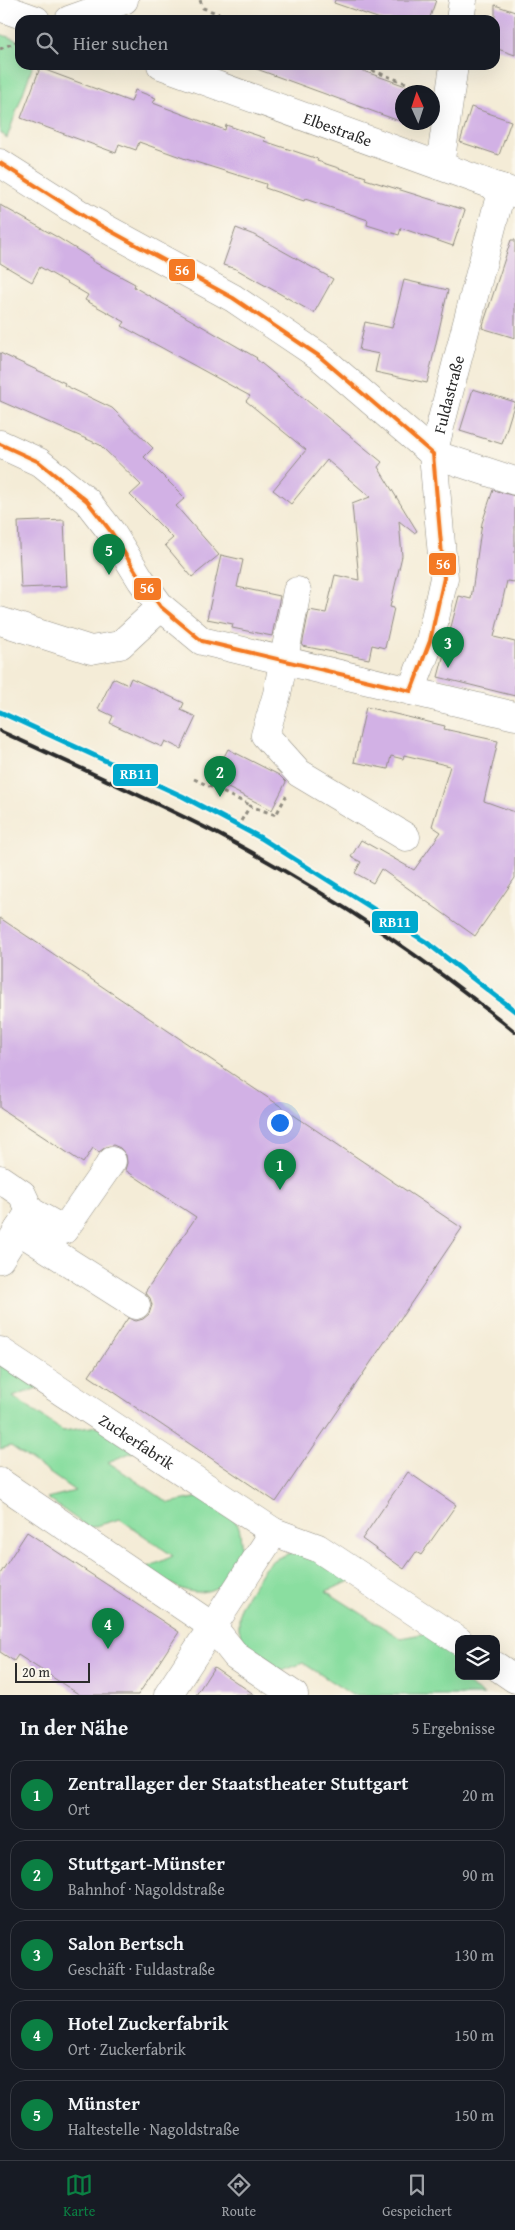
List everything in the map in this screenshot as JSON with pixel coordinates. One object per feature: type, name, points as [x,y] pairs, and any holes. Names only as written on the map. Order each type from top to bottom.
[{"type":"street","points":[[83,15],[124,0]]},
{"type":"street","points":[[461,15],[463,0]]},
{"type":"street","points":[[0,7],[22,15]]},
{"type":"street","name":"Elbestraße","points":[[175,70],[509,190]]},
{"type":"street","points":[[440,166],[453,70]]},
{"type":"street","points":[[0,163],[85,217],[233,298],[319,356],[433,454],[515,481]]},
{"type":"street","name":"Fuldastraße","points":[[411,691],[430,641],[444,578],[433,454],[509,190]]},
{"type":"street","points":[[0,444],[39,462],[87,501],[112,533],[141,580],[161,607],[202,641],[515,716]]},
{"type":"street","points":[[297,591],[282,660],[277,694],[265,736],[299,773],[406,837]]},
{"type":"street","points":[[0,621],[91,650],[120,645],[161,607]]},
{"type":"street","points":[[24,1220],[64,1230],[112,1161]]},
{"type":"street","points":[[0,1179],[22,1194],[24,1220],[0,1259]]},
{"type":"street","points":[[24,1220],[136,1305]]},
{"type":"street","name":"Zuckerfabrik","points":[[0,1351],[274,1532],[318,1548],[455,1638]]},
{"type":"street","points":[[0,1482],[212,1626],[236,1656],[294,1695]]},
{"type":"street","points":[[168,1695],[274,1532]]},
{"type":"street","points":[[500,1669],[515,1678]]},
{"type":"path","points":[[200,0],[203,8],[222,15]]},
{"type":"path","points":[[0,49],[15,42]]},
{"type":"path","points":[[371,70],[413,85]]},
{"type":"path","points":[[194,779],[250,806],[276,815]]},
{"type":"path","points":[[241,821],[250,806]]},
{"type":"green space","points":[[0,34],[15,39],[15,70],[31,70],[7,138],[0,132]]},
{"type":"green space","points":[[0,1361],[40,1387],[13,1397],[63,1431],[98,1426],[135,1451],[108,1462],[169,1503],[205,1496],[231,1516],[239,1528],[241,1552],[235,1570],[229,1578],[214,1589],[204,1592],[181,1589],[146,1568],[173,1556],[120,1519],[89,1528],[47,1498],[75,1491],[11,1446],[0,1449]]},
{"type":"green space","points":[[290,1553],[306,1553],[353,1580],[326,1591],[400,1638],[433,1632],[455,1646],[455,1671],[450,1673],[455,1676],[455,1680],[461,1680],[484,1695],[352,1695],[303,1663],[282,1671],[250,1653],[239,1629],[240,1607],[263,1570],[273,1560]]},
{"type":"building","points":[[335,0],[436,0],[431,15],[369,15],[334,3]]},
{"type":"building","points":[[495,5],[515,12],[515,55],[500,50],[500,15],[495,15]]},
{"type":"building","points":[[39,70],[45,70],[131,102],[135,90],[156,98],[153,103],[225,130],[226,125],[265,138],[264,141],[318,159],[317,161],[366,177],[365,179],[465,210],[453,246],[401,228],[399,235],[367,225],[368,220],[265,188],[266,184],[139,142],[136,150],[119,144],[116,153],[21,118]]},
{"type":"building","points":[[259,70],[360,70],[403,85],[395,85],[395,119]]},
{"type":"building","points":[[471,107],[511,121],[499,155],[460,142]]},
{"type":"building","points":[[0,205],[57,237],[92,259],[92,261],[135,284],[134,287],[257,358],[382,462],[378,467],[417,531],[414,533],[399,521],[402,556],[390,607],[394,608],[385,648],[372,645],[369,659],[302,646],[309,610],[326,613],[335,575],[359,580],[352,504],[370,497],[327,460],[291,504],[273,490],[306,450],[246,401],[250,396],[122,326],[125,322],[85,300],[88,295],[40,267],[32,282],[0,263]]},
{"type":"building","points":[[236,228],[254,235],[333,279],[314,313],[236,269],[223,265]]},
{"type":"building","points":[[511,240],[515,240],[515,338],[482,328]]},
{"type":"building","points":[[404,280],[448,290],[427,383],[375,372],[379,354],[359,350],[365,322],[392,328]]},
{"type":"building","points":[[0,353],[65,383],[64,385],[112,408],[153,448],[144,457],[185,498],[176,506],[219,555],[192,577],[165,545],[173,538],[130,495],[141,485],[100,445],[0,401]]},
{"type":"building","points":[[473,389],[515,402],[502,444],[460,431]]},
{"type":"building","points":[[493,490],[515,496],[515,582],[507,581],[494,637],[515,642],[515,696],[438,677],[459,596],[471,599],[482,523]]},
{"type":"building","points":[[64,520],[67,586],[21,588],[18,522]]},
{"type":"building","points":[[221,555],[243,560],[237,587],[280,596],[272,636],[232,628],[233,624],[207,619]]},
{"type":"building","points":[[113,678],[128,685],[131,678],[184,703],[181,710],[196,717],[181,749],[165,741],[162,747],[110,723],[113,716],[98,709]]},
{"type":"building","points":[[366,707],[445,726],[444,729],[498,741],[484,801],[515,812],[515,878],[475,936],[381,869],[373,883],[355,873],[361,862],[351,857],[361,840],[414,870],[441,832],[432,826],[450,766],[404,755],[403,759],[391,756],[388,769],[354,762]]},
{"type":"building","points":[[228,749],[279,775],[286,782],[272,810],[212,780]]},
{"type":"building","points":[[0,918],[462,1228],[276,1502],[89,1376],[128,1318],[136,1321],[143,1319],[149,1314],[152,1305],[150,1298],[145,1292],[196,1217],[125,1170],[127,1163],[126,1155],[120,1148],[113,1145],[99,1152],[93,1148],[83,1163],[0,1108]]},
{"type":"building","points":[[408,1472],[456,1505],[421,1555],[416,1552],[404,1569],[362,1539]]},
{"type":"building","points":[[27,1532],[179,1632],[138,1695],[80,1695],[18,1655],[14,1661],[0,1652],[0,1574]]},
{"type":"building","points":[[214,1667],[255,1695],[196,1695]]},
{"type":"railway","points":[[0,731],[216,833],[294,877],[408,950],[515,1032]]},
{"type":"transit line","name":"56","points":[[0,163],[85,217],[233,298],[319,356],[433,454],[444,578],[430,641],[411,691],[202,641],[161,607],[141,580],[112,533],[87,501],[39,462],[0,444]]},
{"type":"transit line","name":"RB11","points":[[0,712],[182,796],[261,838],[426,942],[515,1011]]},
{"type":"place","name":"Münster","points":[[109,575]]},
{"type":"place","name":"Salon Bertsch","points":[[448,668]]},
{"type":"place","name":"Stuttgart-Münster","points":[[220,797]]},
{"type":"place","name":"Zentrallager der Staatstheater Stuttgart","points":[[280,1190]]},
{"type":"place","name":"Hotel Zuckerfabrik","points":[[108,1649]]}]
